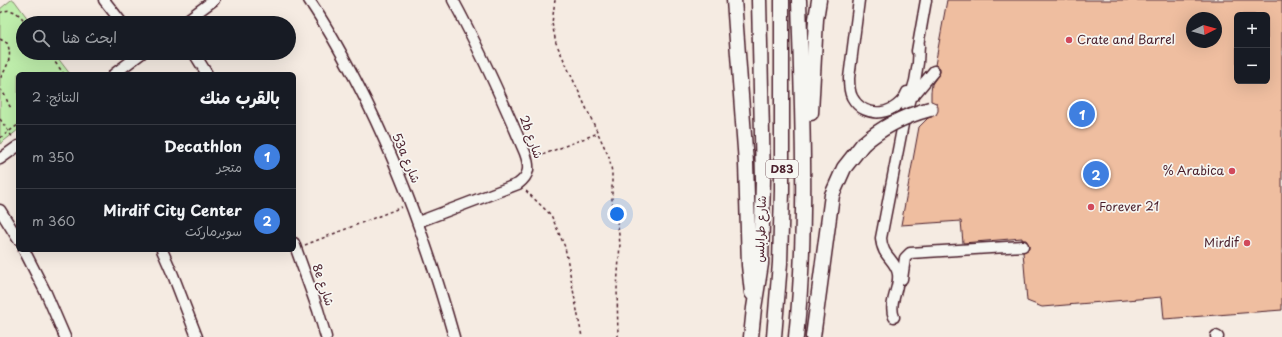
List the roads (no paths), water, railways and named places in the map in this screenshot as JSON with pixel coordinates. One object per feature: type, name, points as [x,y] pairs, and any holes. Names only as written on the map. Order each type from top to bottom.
[{"type":"highway","points":[[734,0],[746,163],[749,266],[754,308]]},
{"type":"highway","name":"شارع طرابلس","points":[[751,337],[761,264],[763,179],[759,0]]},
{"type":"highway","name":"شارع طرابلس","points":[[774,337],[780,263],[782,191],[782,0]]},
{"type":"highway","points":[[799,0],[804,189]]},
{"type":"highway","points":[[796,337],[799,310],[804,189],[809,143],[815,32],[819,0]]},
{"type":"highway","points":[[813,337],[832,195],[844,168],[863,144],[883,128],[906,116],[930,109]]},
{"type":"street","points":[[104,0],[117,16]]},
{"type":"street","points":[[192,16],[214,0]]},
{"type":"street","name":"53a شارع","points":[[309,0],[343,56],[371,110],[396,165],[418,222],[454,337]]},
{"type":"street","name":"2b شارع","points":[[418,222],[518,184],[525,179],[528,171],[528,161],[501,97],[475,40],[453,0]]},
{"type":"street","points":[[859,0],[849,84],[855,101],[863,109],[874,112],[886,112],[898,106],[908,91],[927,2]]},
{"type":"street","points":[[894,317],[892,309],[898,272],[884,251],[881,238],[904,119],[917,72],[918,45]]},
{"type":"street","points":[[117,72],[133,60]]},
{"type":"street","points":[[198,60],[206,72]]},
{"type":"street","points":[[910,98],[934,70]]},
{"type":"street","points":[[0,159],[16,142]]},
{"type":"street","points":[[0,210],[16,236]]},
{"type":"street","points":[[899,297],[904,262],[905,258],[910,253],[1023,246]]},
{"type":"street","name":"8e شارع","points":[[296,248],[326,337]]},
{"type":"street","points":[[25,252],[46,293],[65,337]]},
{"type":"street","points":[[163,252],[197,337]]},
{"type":"place","name":"Crate and Barrel","points":[[1069,40]]},
{"type":"place","name":"Decathlon","points":[[1082,114]]},
{"type":"place","name":"% Arabica","points":[[1232,171]]},
{"type":"place","name":"Mirdif City Center","points":[[1096,174]]},
{"type":"place","name":"Forever 21","points":[[1091,207]]},
{"type":"place","name":"Mirdif","points":[[1247,243]]}]
